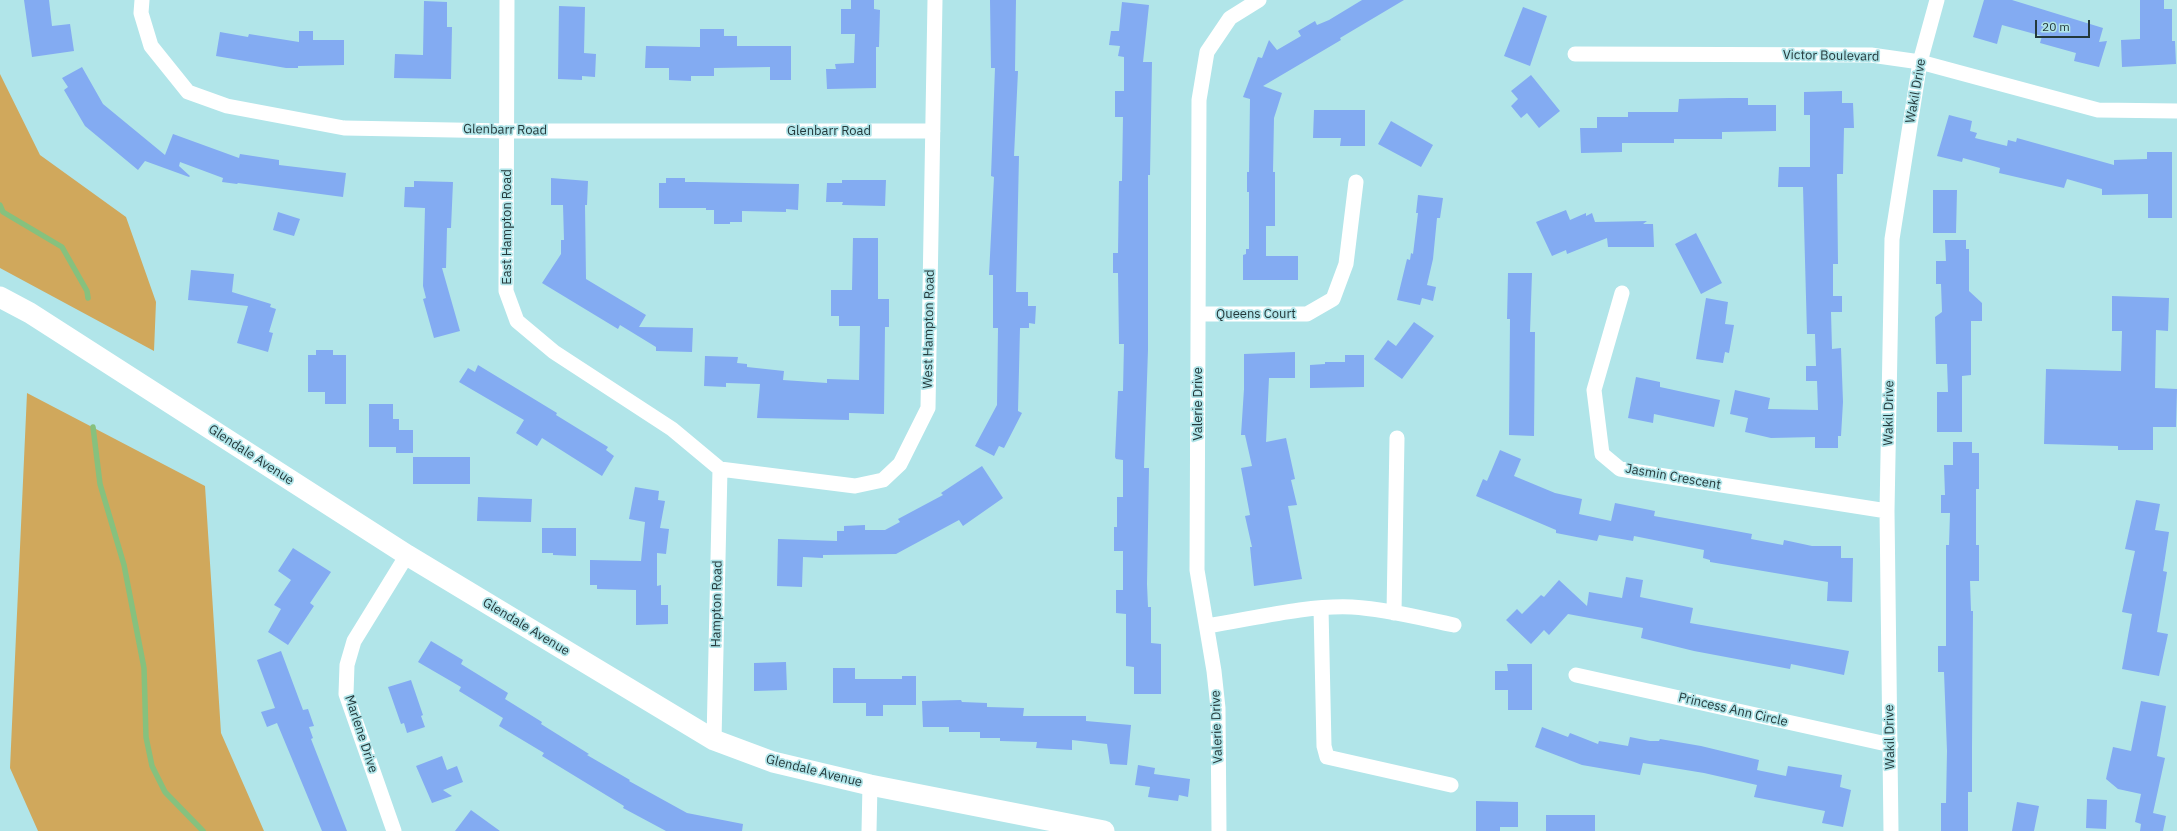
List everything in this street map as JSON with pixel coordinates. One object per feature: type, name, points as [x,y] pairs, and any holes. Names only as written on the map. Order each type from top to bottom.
[{"type":"main road","name":"Glendale Avenue","points":[[0,297],[30,313],[407,555],[714,740],[773,762],[870,785],[1104,831]]},
{"type":"street","name":"Glenbarr Road","points":[[142,0],[141,13],[151,46],[171,73],[188,92],[220,104],[344,128],[507,131],[933,131]]},
{"type":"street","name":"East Hampton Road","points":[[507,0],[506,291],[517,321],[554,352],[672,429],[720,469]]},
{"type":"street","name":"West Hampton Road","points":[[720,469],[855,486],[883,480],[900,464],[928,408],[935,0]]},
{"type":"street","name":"Valerie Drive","points":[[1219,831],[1218,708],[1207,626],[1197,570],[1199,100],[1207,52],[1230,18],[1259,0]]},
{"type":"street","name":"Wakil Drive","points":[[1891,831],[1887,511],[1892,239],[1920,62],[1938,0]]},
{"type":"street","name":"Victor Boulevard","points":[[1575,54],[1872,55],[1920,62],[2098,110],[2177,111]]},
{"type":"street","name":"Queens Court","points":[[1199,314],[1307,314],[1333,299],[1346,264],[1356,182]]},
{"type":"street","name":"Jasmin Crescent","points":[[1622,293],[1594,390],[1602,454],[1620,469],[1887,511]]},
{"type":"street","points":[[1394,613],[1397,438]]},
{"type":"street","name":"Hampton Road","points":[[714,740],[720,469]]},
{"type":"street","name":"Marlene Drive","points":[[394,831],[346,694],[346,665],[354,641],[407,555]]},
{"type":"street","points":[[1207,626],[1321,608],[1352,607],[1394,613],[1454,625]]},
{"type":"street","points":[[1321,608],[1324,746],[1327,757],[1451,784]]},
{"type":"street","name":"Princess Ann Circle","points":[[1576,675],[1891,745]]},
{"type":"street","points":[[869,831],[870,785]]},
{"type":"shaded area","points":[[0,74],[40,155],[126,217],[156,302],[154,351],[0,268]]},
{"type":"shaded area","points":[[27,393],[205,486],[221,733],[264,831],[38,831],[10,768]]},
{"type":"building","points":[[24,0],[49,0],[52,26],[70,24],[74,51],[32,57]]},
{"type":"building","points":[[851,0],[874,0],[874,9],[880,10],[879,47],[876,47],[876,88],[827,89],[826,69],[836,69],[835,64],[854,63],[855,34],[841,34],[841,9],[851,9]]},
{"type":"building","points":[[990,0],[1016,0],[1015,71],[1018,71],[1014,156],[1019,156],[1016,292],[1028,292],[1028,306],[1036,306],[1035,324],[1029,323],[1029,328],[1020,328],[1018,411],[1022,413],[1004,448],[999,446],[994,456],[975,446],[997,405],[998,328],[993,328],[993,275],[989,275],[994,177],[991,176],[995,68],[991,68]]},
{"type":"building","points":[[1362,0],[1404,0],[1340,38],[1341,40],[1263,86],[1282,93],[1274,118],[1273,172],[1275,172],[1275,226],[1266,226],[1266,256],[1298,256],[1298,280],[1243,280],[1243,255],[1246,254],[1246,249],[1249,249],[1249,192],[1247,192],[1247,172],[1249,172],[1250,99],[1243,97],[1258,57],[1262,58],[1269,40],[1277,50],[1301,36],[1298,31],[1315,21],[1317,25],[1329,20]]},
{"type":"building","points":[[1984,0],[2012,0],[2103,28],[2099,42],[2107,41],[2099,67],[2074,61],[2076,53],[2040,43],[2042,36],[2002,25],[1997,44],[1973,37]]},
{"type":"building","points":[[2140,0],[2164,0],[2164,9],[2172,9],[2172,41],[2175,41],[2176,64],[2122,67],[2121,40],[2140,39]]},
{"type":"building","points":[[424,1],[447,2],[447,27],[452,27],[451,79],[394,78],[395,54],[423,55]]},
{"type":"building","points":[[1122,2],[1149,5],[1143,62],[1152,62],[1150,175],[1148,175],[1148,350],[1144,468],[1149,468],[1148,607],[1151,607],[1151,643],[1161,644],[1161,694],[1134,694],[1134,667],[1126,666],[1126,614],[1116,613],[1116,590],[1123,590],[1123,551],[1114,551],[1114,527],[1117,527],[1117,497],[1123,497],[1123,460],[1116,459],[1115,457],[1118,391],[1123,391],[1124,344],[1119,344],[1118,273],[1113,273],[1113,253],[1118,253],[1119,181],[1122,181],[1123,117],[1115,117],[1115,91],[1124,91],[1124,57],[1118,56],[1120,46],[1109,45],[1111,31],[1119,31]]},
{"type":"building","points":[[559,6],[585,7],[584,53],[596,54],[595,77],[582,76],[582,80],[558,79]]},
{"type":"building","points":[[1523,7],[1547,16],[1530,66],[1504,56]]},
{"type":"building","points":[[700,29],[724,29],[724,36],[737,36],[737,46],[791,46],[791,80],[770,80],[770,67],[714,68],[714,76],[691,76],[691,81],[669,80],[669,68],[645,68],[646,46],[700,47]]},
{"type":"building","points":[[299,31],[313,31],[313,40],[344,40],[344,65],[298,66],[298,68],[286,68],[216,56],[220,32],[248,37],[249,34],[299,42]]},
{"type":"building","points":[[82,67],[103,104],[165,155],[173,134],[239,158],[240,154],[279,160],[279,165],[346,173],[343,197],[222,182],[223,178],[180,162],[179,166],[190,176],[189,177],[145,161],[138,170],[85,126],[64,90],[68,87],[62,78]]},
{"type":"building","points":[[1531,75],[1560,111],[1539,128],[1527,113],[1521,118],[1511,106],[1518,99],[1511,91]]},
{"type":"building","points":[[1842,91],[1842,103],[1853,103],[1854,128],[1844,128],[1843,174],[1837,174],[1838,264],[1833,264],[1833,296],[1842,296],[1842,312],[1831,312],[1832,349],[1841,348],[1843,402],[1841,436],[1838,436],[1838,448],[1815,448],[1815,437],[1771,438],[1745,432],[1748,418],[1730,414],[1735,390],[1770,398],[1768,409],[1818,410],[1817,381],[1806,381],[1806,366],[1816,366],[1815,334],[1807,334],[1803,187],[1778,187],[1779,167],[1810,167],[1810,115],[1804,115],[1804,92]]},
{"type":"building","points":[[1748,98],[1748,105],[1776,105],[1776,131],[1722,132],[1722,139],[1674,139],[1674,143],[1622,143],[1622,152],[1581,153],[1580,128],[1597,128],[1597,117],[1628,117],[1628,112],[1678,112],[1679,99]]},
{"type":"building","points":[[1314,110],[1365,110],[1365,146],[1340,146],[1341,138],[1313,138]]},
{"type":"building","points":[[1949,115],[1972,121],[1970,131],[1977,133],[1975,138],[2007,146],[2008,140],[2016,142],[2017,138],[2114,165],[2114,160],[2147,159],[2147,152],[2172,152],[2172,218],[2148,218],[2148,194],[2102,195],[2102,189],[2067,179],[2064,188],[1999,173],[2000,168],[1963,158],[1962,162],[1937,156]]},
{"type":"building","points":[[1391,121],[1433,145],[1421,167],[1378,144]]},
{"type":"building","points":[[551,178],[588,181],[587,205],[585,205],[586,279],[646,315],[639,327],[693,328],[692,352],[656,351],[656,347],[620,325],[618,329],[542,283],[561,254],[561,240],[564,240],[563,205],[551,205]]},
{"type":"building","points":[[666,178],[685,178],[685,182],[799,184],[798,210],[786,209],[786,212],[742,211],[742,222],[714,224],[714,210],[706,210],[706,208],[659,208],[659,183],[666,183]]},
{"type":"building","points":[[842,180],[886,180],[885,206],[842,205],[843,202],[826,202],[827,183],[842,183]]},
{"type":"building","points":[[414,181],[453,182],[451,228],[447,228],[446,268],[442,268],[460,331],[434,338],[423,299],[426,298],[423,286],[425,208],[404,207],[405,187],[414,187]]},
{"type":"building","points":[[1933,190],[1957,190],[1956,233],[1933,233]]},
{"type":"building","points":[[1418,195],[1443,198],[1440,218],[1437,218],[1433,259],[1427,285],[1436,287],[1433,301],[1422,298],[1420,305],[1397,300],[1407,259],[1410,260],[1411,253],[1413,254],[1418,213],[1416,213]]},
{"type":"building","points":[[1566,210],[1570,220],[1586,213],[1586,216],[1592,213],[1595,222],[1647,221],[1643,224],[1653,224],[1654,247],[1608,247],[1607,238],[1567,254],[1566,250],[1552,256],[1536,222]]},
{"type":"building","points":[[278,212],[300,219],[294,236],[273,230]]},
{"type":"building","points":[[1696,233],[1722,283],[1701,294],[1675,244]]},
{"type":"building","points":[[853,238],[878,238],[878,299],[889,299],[889,327],[885,327],[884,414],[849,413],[849,420],[757,418],[760,384],[726,383],[726,387],[704,386],[705,356],[738,357],[737,363],[747,364],[747,367],[784,371],[783,380],[827,383],[827,379],[859,380],[860,326],[839,326],[839,316],[831,316],[831,290],[852,290]]},
{"type":"building","points":[[1945,240],[1966,240],[1966,249],[1969,249],[1969,291],[1982,303],[1982,321],[1971,321],[1971,375],[1962,376],[1962,432],[1937,432],[1937,392],[1948,392],[1947,364],[1936,364],[1935,317],[1942,312],[1941,284],[1936,284],[1936,261],[1946,261]]},
{"type":"building","points":[[191,270],[234,274],[232,292],[271,304],[270,307],[276,309],[269,332],[273,333],[268,352],[237,343],[248,306],[188,300]]},
{"type":"building","points":[[1508,273],[1532,273],[1530,332],[1535,332],[1534,436],[1509,435],[1510,319],[1507,319]]},
{"type":"building","points":[[2112,296],[2169,298],[2168,331],[2156,330],[2155,388],[2177,389],[2176,427],[2153,427],[2153,450],[2118,450],[2118,446],[2044,444],[2046,369],[2121,371],[2122,331],[2112,331]]},
{"type":"building","points":[[1706,298],[1728,302],[1725,324],[1734,325],[1729,353],[1725,352],[1723,363],[1696,359]]},
{"type":"building","points":[[1414,322],[1434,336],[1402,379],[1374,359],[1388,340],[1396,346]]},
{"type":"building","points":[[316,350],[333,350],[333,355],[346,355],[346,404],[325,404],[325,392],[308,392],[308,355],[316,355]]},
{"type":"building","points":[[1295,352],[1295,378],[1269,378],[1266,442],[1286,438],[1295,479],[1291,480],[1297,505],[1288,506],[1302,579],[1254,586],[1250,547],[1252,547],[1245,516],[1250,515],[1241,468],[1252,466],[1245,435],[1241,435],[1244,389],[1244,354]]},
{"type":"building","points":[[1345,355],[1364,355],[1364,387],[1310,388],[1310,365],[1325,364],[1325,362],[1345,362]]},
{"type":"building","points":[[478,365],[557,413],[556,415],[608,447],[606,450],[614,456],[602,476],[542,438],[537,446],[516,433],[524,420],[459,382],[468,368],[475,372]]},
{"type":"building","points":[[1636,377],[1660,382],[1660,387],[1720,400],[1714,427],[1654,414],[1653,423],[1628,418]]},
{"type":"building","points":[[369,404],[393,404],[393,419],[399,419],[399,430],[413,430],[413,453],[396,453],[396,447],[369,447]]},
{"type":"building","points":[[1953,442],[1972,442],[1972,453],[1979,453],[1979,489],[1976,489],[1976,545],[1979,545],[1979,581],[1970,581],[1971,611],[1973,611],[1972,792],[1968,792],[1968,831],[1941,831],[1941,803],[1946,803],[1947,751],[1944,672],[1938,672],[1938,646],[1946,646],[1946,545],[1949,545],[1950,513],[1941,513],[1941,495],[1945,495],[1944,465],[1953,465]]},
{"type":"building","points":[[1500,450],[1521,459],[1514,476],[1555,493],[1582,499],[1579,514],[1611,521],[1615,503],[1655,511],[1654,516],[1752,534],[1751,539],[1783,545],[1784,540],[1812,546],[1841,546],[1841,558],[1853,558],[1852,602],[1827,601],[1828,582],[1710,562],[1710,560],[1703,558],[1704,550],[1634,536],[1633,541],[1599,535],[1597,541],[1556,533],[1556,530],[1476,496],[1483,479],[1487,481]]},
{"type":"building","points":[[413,457],[470,457],[470,484],[413,484]]},
{"type":"building","points":[[982,466],[1003,498],[963,526],[959,520],[896,554],[823,555],[823,558],[803,557],[802,587],[777,586],[778,539],[837,541],[837,531],[844,531],[844,526],[865,525],[865,530],[885,530],[900,522],[898,519],[943,495],[941,493]]},
{"type":"building","points":[[635,487],[659,491],[658,500],[665,501],[660,528],[669,529],[666,554],[657,553],[657,586],[661,585],[661,605],[668,605],[668,624],[636,625],[636,590],[597,589],[597,585],[590,585],[590,560],[641,561],[645,522],[629,519]]},
{"type":"building","points":[[478,497],[532,499],[531,522],[477,521]]},
{"type":"building","points":[[2136,500],[2160,504],[2155,530],[2169,532],[2163,571],[2167,572],[2157,632],[2168,634],[2159,676],[2122,669],[2132,614],[2122,612],[2135,551],[2125,549]]},
{"type":"building","points":[[542,528],[576,528],[576,556],[542,553]]},
{"type":"building","points":[[293,548],[331,572],[310,603],[314,606],[288,645],[268,632],[281,609],[274,605],[291,580],[278,571]]},
{"type":"building","points":[[1626,577],[1643,580],[1640,597],[1693,608],[1690,623],[1849,651],[1844,675],[1791,664],[1790,669],[1694,651],[1641,638],[1643,628],[1568,614],[1549,635],[1544,630],[1531,644],[1506,620],[1517,609],[1522,614],[1541,595],[1544,597],[1559,580],[1587,606],[1589,592],[1622,598]]},
{"type":"building","points":[[431,641],[463,660],[461,664],[508,693],[505,699],[589,754],[587,755],[630,780],[629,781],[687,813],[743,824],[742,831],[666,831],[623,808],[624,806],[542,756],[544,753],[499,726],[503,718],[459,691],[461,687],[418,662]]},
{"type":"building","points":[[281,651],[303,710],[308,709],[314,726],[309,727],[313,738],[311,739],[347,831],[322,831],[277,723],[267,727],[261,712],[275,708],[257,660]]},
{"type":"building","points":[[786,662],[787,690],[754,691],[754,663]]},
{"type":"building","points":[[1507,664],[1532,664],[1532,710],[1508,710],[1508,690],[1495,690],[1495,671],[1508,671]]},
{"type":"building","points":[[833,668],[855,668],[855,679],[902,679],[902,676],[916,676],[916,705],[883,705],[883,716],[866,716],[866,703],[833,703]]},
{"type":"building","points":[[411,680],[423,715],[421,716],[425,727],[407,733],[404,723],[401,724],[388,687]]},
{"type":"building","points":[[961,700],[962,702],[987,703],[987,707],[1024,708],[1023,716],[1086,716],[1086,721],[1131,725],[1127,765],[1110,764],[1107,744],[1072,740],[1072,750],[1036,748],[1037,742],[1000,741],[1000,738],[980,738],[980,732],[949,732],[949,727],[923,727],[922,701]]},
{"type":"building","points":[[2141,701],[2166,706],[2157,756],[2165,758],[2153,813],[2166,816],[2163,831],[2140,831],[2141,824],[2135,822],[2141,794],[2118,789],[2106,779],[2113,747],[2131,751]]},
{"type":"building","points":[[1542,727],[1568,737],[1570,733],[1598,744],[1599,741],[1628,746],[1630,737],[1650,741],[1659,741],[1660,739],[1701,746],[1759,760],[1757,770],[1786,776],[1788,766],[1842,775],[1840,787],[1851,790],[1843,827],[1822,823],[1825,811],[1754,797],[1757,785],[1704,773],[1643,763],[1640,775],[1582,765],[1535,747]]},
{"type":"building","points":[[442,756],[447,770],[457,766],[463,782],[443,790],[452,796],[432,803],[416,766]]},
{"type":"building","points":[[1138,765],[1155,768],[1154,774],[1190,779],[1188,797],[1179,795],[1178,801],[1148,797],[1150,787],[1135,785]]},
{"type":"building","points":[[2087,799],[2107,800],[2106,829],[2086,828]]},
{"type":"building","points":[[1476,801],[1518,802],[1518,827],[1500,827],[1500,831],[1476,831]]},
{"type":"building","points":[[2017,802],[2039,806],[2034,831],[2012,831]]},
{"type":"building","points":[[471,810],[500,831],[455,831]]},
{"type":"building","points":[[1546,815],[1595,815],[1595,831],[1546,831]]},
{"type":"waterway","points":[[0,205],[3,212],[62,247],[87,291],[88,298]]},
{"type":"waterway","points":[[93,427],[100,484],[124,565],[144,668],[146,737],[152,766],[165,792],[203,831]]}]
